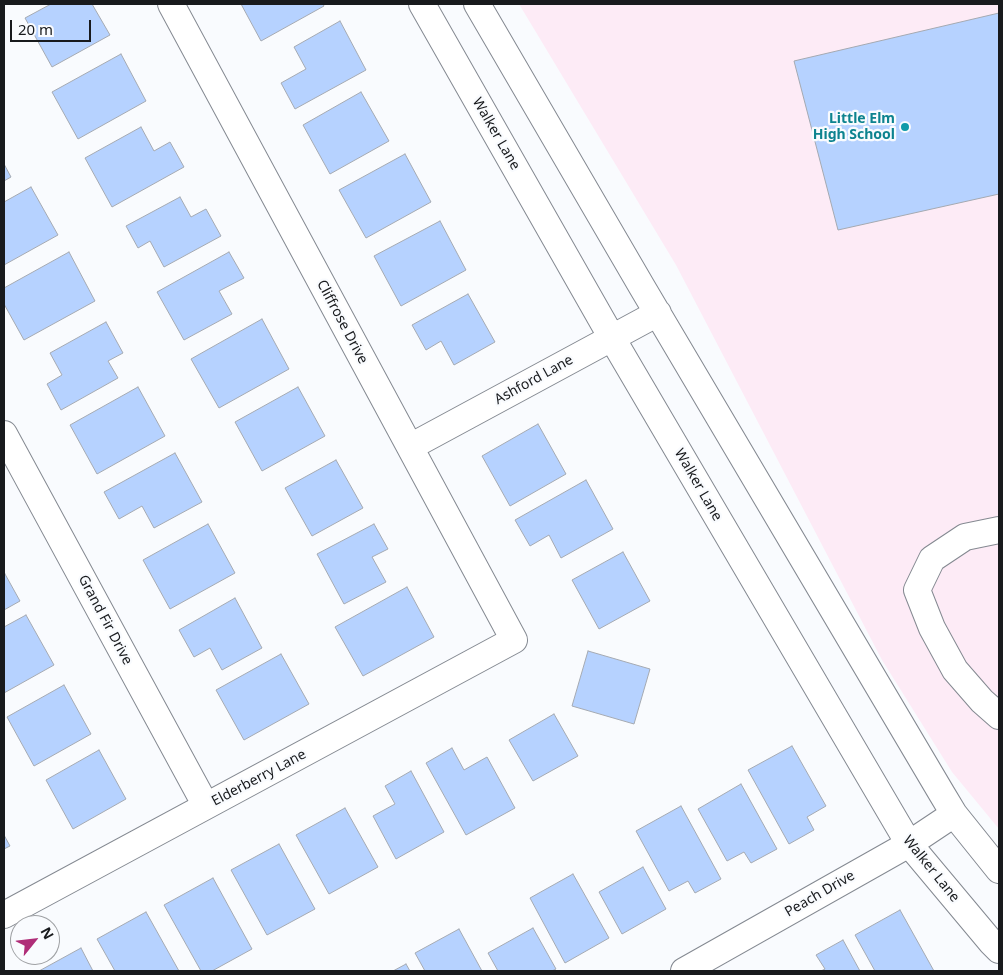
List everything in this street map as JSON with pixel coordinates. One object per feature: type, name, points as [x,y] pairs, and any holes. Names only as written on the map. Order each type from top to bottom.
[{"type":"street","name":"Cliffrose Drive","points":[[171,4],[514,640]]},
{"type":"street","name":"Walker Lane","points":[[422,4],[612,338],[909,844],[999,950]]},
{"type":"street","points":[[477,4],[954,814],[999,870]]},
{"type":"street","name":"Ashford Lane","points":[[410,447],[658,313]]},
{"type":"street","name":"Grand Fir Drive","points":[[4,434],[206,806]]},
{"type":"street","points":[[999,530],[965,538],[932,559],[918,590],[932,628],[955,670],[982,701],[999,716]]},
{"type":"street","name":"Elderberry Lane","points":[[4,916],[514,640]]},
{"type":"street","name":"Peach Drive","points":[[684,971],[909,844],[954,814]]},
{"type":"shaded area","points":[[519,4],[999,4],[999,829],[952,772],[882,660],[676,265]]},
{"type":"building","points":[[51,4],[92,4],[110,35],[52,67],[25,18]]},
{"type":"building","points":[[241,4],[323,4],[324,6],[261,41]]},
{"type":"building","name":"Little Elm High School","points":[[999,13],[999,194],[838,230],[794,61]]},
{"type":"building","points":[[340,21],[366,70],[295,109],[281,83],[306,69],[294,47]]},
{"type":"building","points":[[121,54],[146,101],[78,139],[52,92]]},
{"type":"building","points":[[361,92],[389,141],[330,174],[303,125]]},
{"type":"building","points":[[141,127],[154,151],[170,142],[184,167],[112,207],[85,158]]},
{"type":"building","points":[[405,154],[431,202],[366,238],[339,190]]},
{"type":"building","points":[[4,164],[11,177],[4,181]]},
{"type":"building","points":[[31,187],[58,235],[4,265],[4,202]]},
{"type":"building","points":[[180,197],[191,217],[206,209],[221,236],[164,267],[150,241],[138,248],[126,226]]},
{"type":"building","points":[[440,221],[466,270],[401,306],[374,256]]},
{"type":"building","points":[[69,252],[95,301],[24,340],[4,304],[4,288]]},
{"type":"building","points":[[229,252],[244,278],[219,291],[232,314],[184,340],[157,292]]},
{"type":"building","points":[[468,294],[495,342],[454,365],[441,341],[426,350],[412,325]]},
{"type":"building","points":[[262,319],[289,369],[219,408],[191,359]]},
{"type":"building","points":[[106,322],[123,353],[108,361],[118,378],[61,410],[47,384],[62,375],[50,353]]},
{"type":"building","points":[[138,387],[165,436],[97,474],[70,425]]},
{"type":"building","points":[[298,387],[325,436],[262,471],[235,422]]},
{"type":"building","points":[[538,424],[566,474],[510,506],[482,456]]},
{"type":"building","points":[[175,453],[202,502],[154,528],[142,506],[119,519],[104,492]]},
{"type":"building","points":[[336,460],[363,508],[312,536],[285,488]]},
{"type":"building","points":[[586,480],[613,529],[561,558],[549,535],[530,546],[515,520]]},
{"type":"building","points":[[208,524],[235,573],[170,609],[143,560]]},
{"type":"building","points":[[374,524],[388,549],[372,557],[386,582],[344,604],[317,554]]},
{"type":"building","points":[[623,552],[650,601],[599,629],[572,580]]},
{"type":"building","points":[[4,575],[20,601],[4,610]]},
{"type":"building","points":[[407,587],[434,637],[363,676],[335,627]]},
{"type":"building","points":[[235,598],[262,648],[222,670],[210,648],[194,657],[179,630]]},
{"type":"building","points":[[26,615],[54,665],[4,693],[4,627]]},
{"type":"building","points":[[588,651],[650,669],[634,724],[572,706]]},
{"type":"building","points":[[281,654],[309,704],[244,740],[216,690]]},
{"type":"building","points":[[64,685],[91,734],[34,766],[7,717]]},
{"type":"building","points":[[554,714],[578,756],[533,781],[509,740]]},
{"type":"building","points":[[792,746],[826,806],[807,817],[814,830],[789,844],[748,770]]},
{"type":"building","points":[[452,748],[464,770],[487,757],[515,808],[466,835],[426,763]]},
{"type":"building","points":[[99,750],[126,799],[73,829],[46,780]]},
{"type":"building","points":[[411,771],[444,832],[396,859],[373,816],[395,804],[385,786]]},
{"type":"building","points":[[741,784],[777,849],[751,863],[744,852],[727,861],[698,809]]},
{"type":"building","points":[[681,806],[721,879],[695,893],[688,881],[669,891],[636,831]]},
{"type":"building","points":[[345,808],[378,867],[329,894],[296,835]]},
{"type":"building","points":[[4,835],[10,846],[4,849]]},
{"type":"building","points":[[279,844],[315,909],[267,935],[231,870]]},
{"type":"building","points":[[643,867],[666,909],[622,934],[599,892]]},
{"type":"building","points":[[573,874],[609,938],[565,963],[530,898]]},
{"type":"building","points":[[213,878],[252,949],[212,971],[201,971],[164,905]]},
{"type":"building","points":[[900,910],[934,971],[875,971],[855,935]]},
{"type":"building","points":[[146,912],[179,971],[115,971],[97,939]]},
{"type":"building","points":[[533,928],[556,969],[552,971],[498,971],[488,953]]},
{"type":"building","points":[[459,929],[482,971],[425,971],[415,953]]},
{"type":"building","points":[[843,940],[860,971],[821,971],[825,969],[816,955]]},
{"type":"building","points":[[81,948],[93,971],[39,971],[50,965],[60,965],[60,960]]},
{"type":"building","points":[[406,964],[410,971],[393,971]]},
{"type":"place","name":"Little Elm High School","points":[[905,127]]}]
